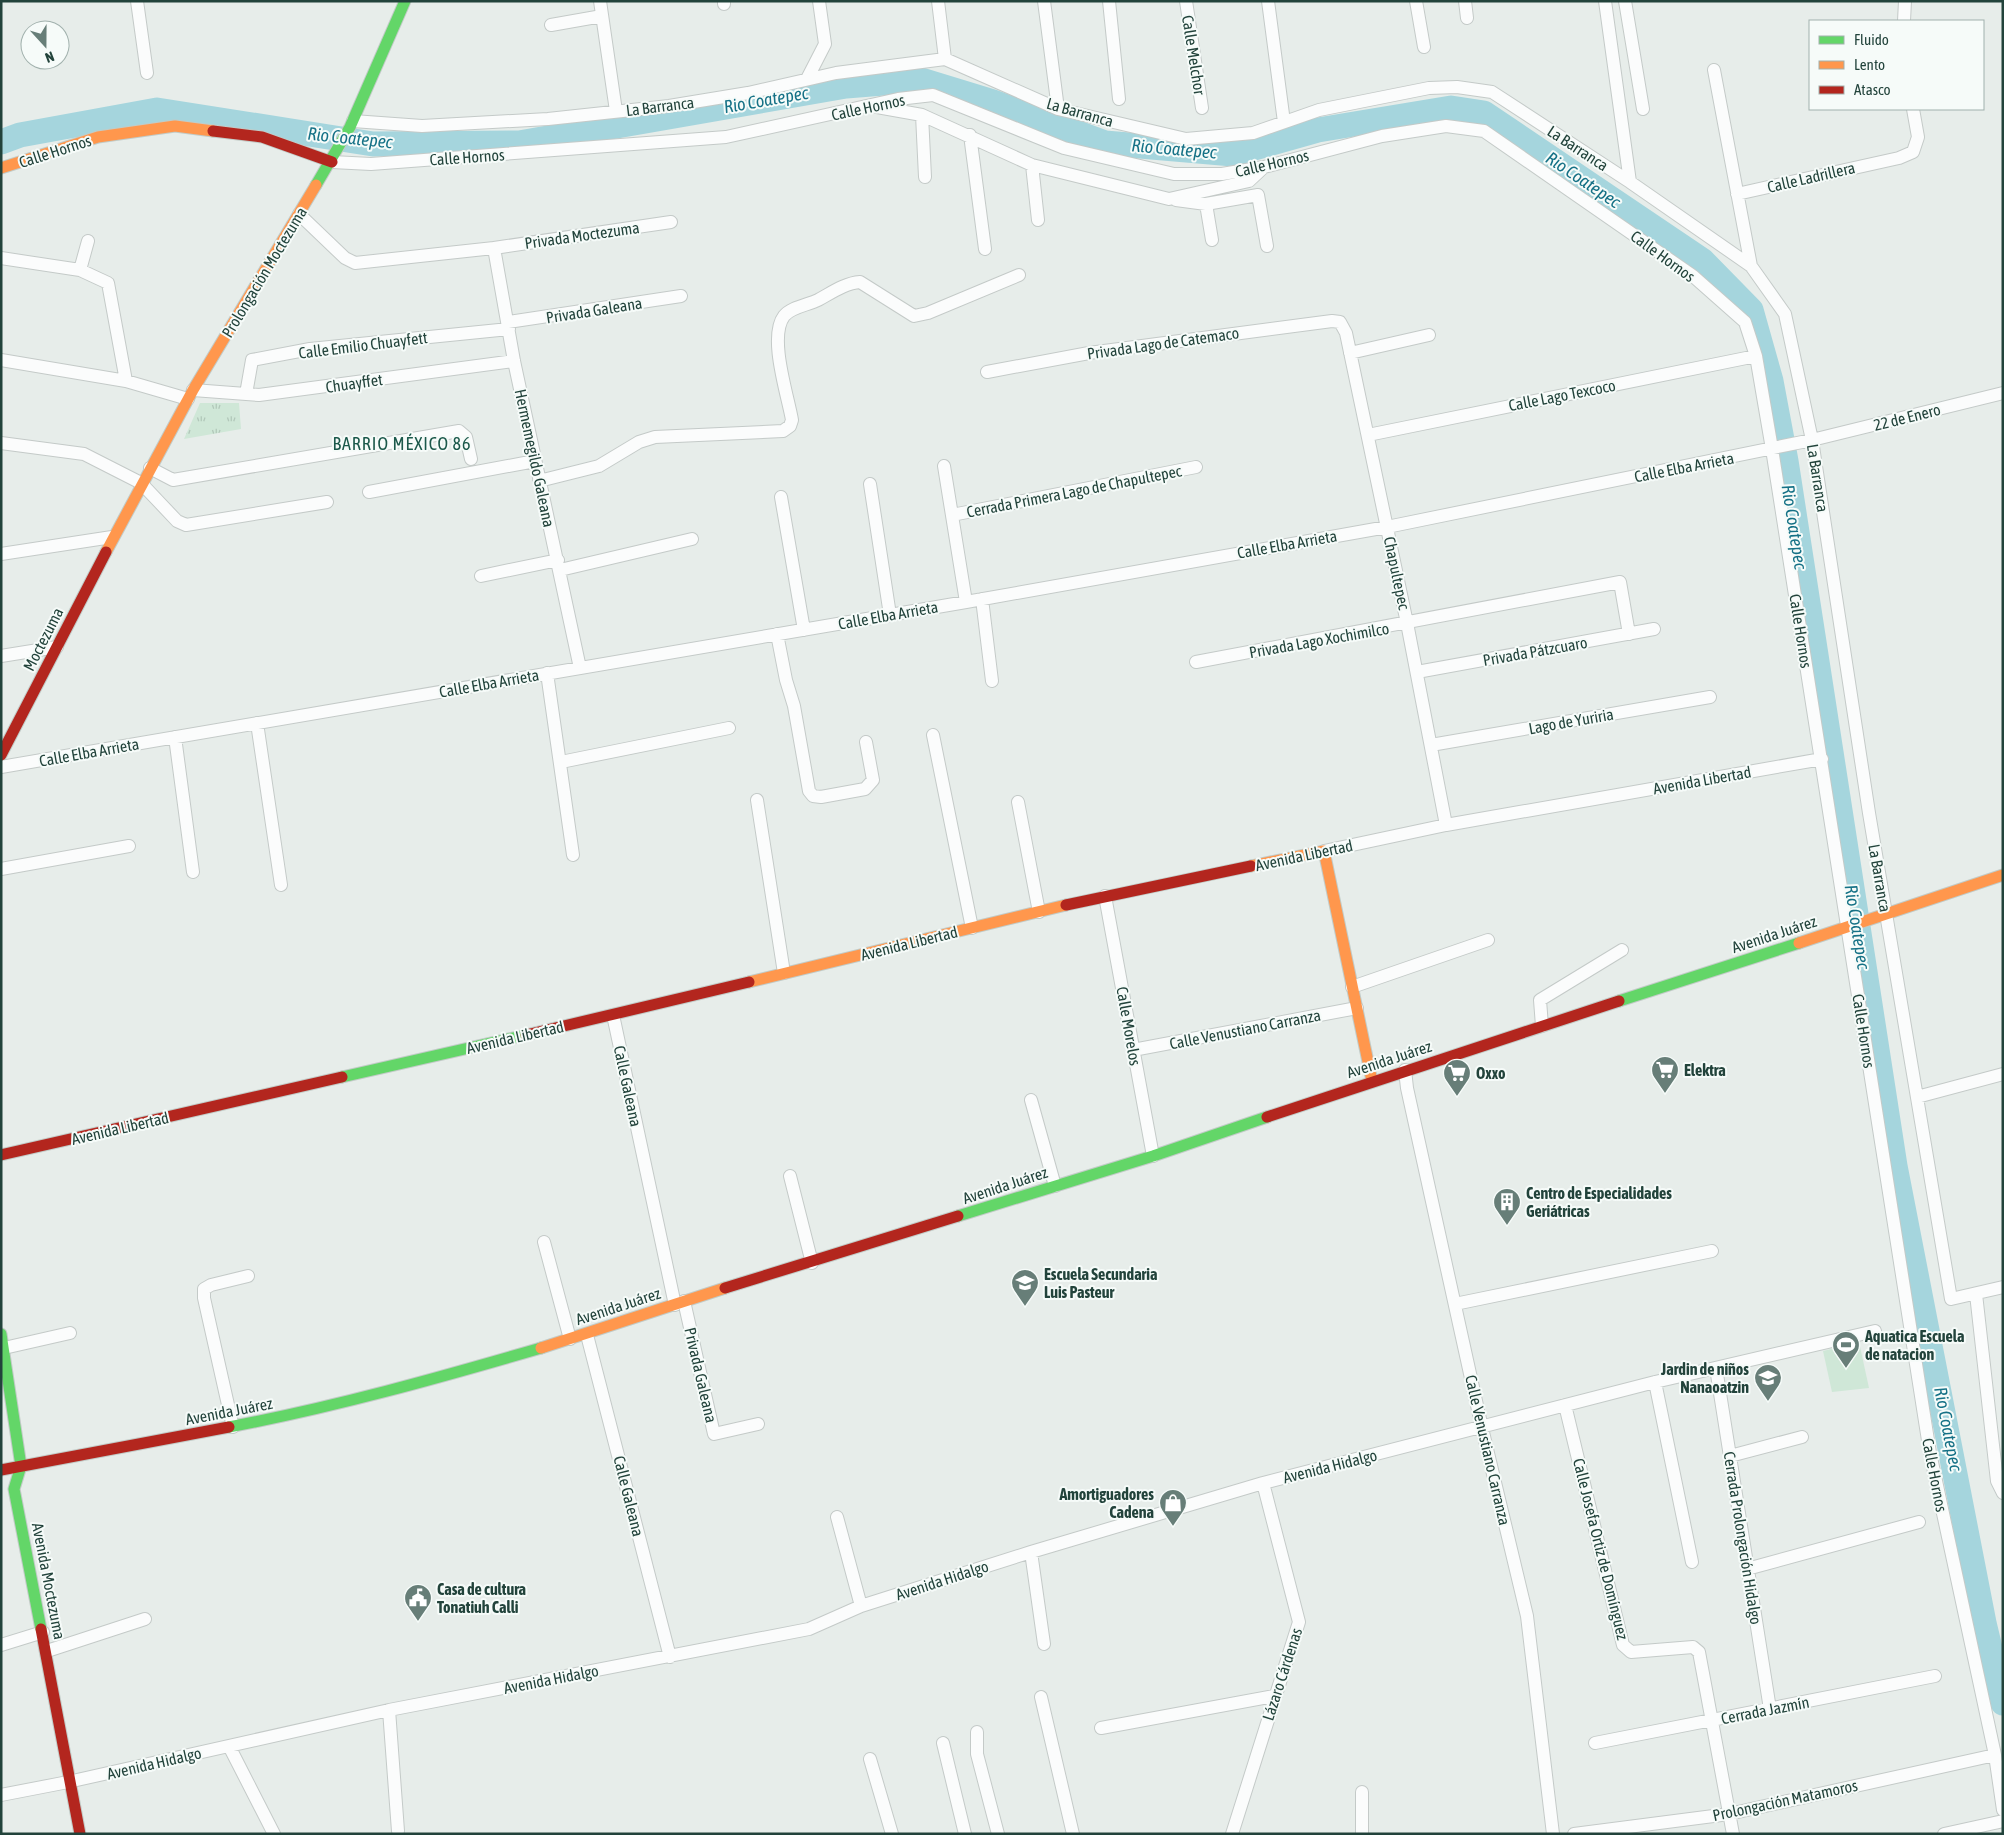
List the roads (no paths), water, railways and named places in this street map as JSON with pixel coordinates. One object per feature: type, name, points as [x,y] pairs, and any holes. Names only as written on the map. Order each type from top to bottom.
[{"type":"street","points":[[137,1],[147,74]]},
{"type":"street","name":"Prolongación Moctezuma","points":[[112,537],[191,395],[352,124],[405,1]]},
{"type":"street","points":[[600,1],[616,111]]},
{"type":"street","points":[[806,79],[825,44],[819,1]]},
{"type":"street","points":[[938,1],[945,60]]},
{"type":"street","points":[[1044,1],[1058,109]]},
{"type":"street","points":[[1109,1],[1119,99]]},
{"type":"street","name":"Calle Melchor","points":[[1186,1],[1202,108]]},
{"type":"street","points":[[1268,1],[1284,122]]},
{"type":"street","points":[[1416,1],[1424,47]]},
{"type":"street","points":[[1465,1],[1467,18]]},
{"type":"street","points":[[1605,1],[1630,182]]},
{"type":"street","points":[[1625,1],[1643,109]]},
{"type":"street","points":[[1904,20],[1905,1]]},
{"type":"street","points":[[551,25],[602,16]]},
{"type":"street","name":"La Barranca","points":[[352,124],[422,126],[548,119],[669,106],[740,95],[836,73],[945,60],[1058,109],[1186,139],[1253,133],[1319,110],[1429,88],[1457,87],[1492,92],[1630,182],[1751,266],[1785,314],[1810,441],[1886,914],[1951,1300],[1976,1294]]},
{"type":"street","points":[[1714,70],[1751,266]]},
{"type":"street","name":"Calle Hornos","points":[[1,168],[98,137],[175,126],[262,137],[333,158],[372,164],[726,137],[898,99],[933,95],[1064,148],[1174,174],[1222,174],[1264,167],[1382,136],[1446,126],[1484,131],[1693,276],[1745,322],[1756,356],[1774,448],[1850,926],[1930,1453],[1995,1755],[2003,1810]]},
{"type":"street","points":[[871,106],[922,115],[970,135],[1032,165],[1169,199],[1206,204],[1258,194],[1267,246]]},
{"type":"street","name":"Calle Ladrillera","points":[[1737,194],[1899,158],[1913,152],[1918,137],[1913,110]]},
{"type":"street","points":[[922,115],[925,177]]},
{"type":"street","points":[[970,135],[985,249]]},
{"type":"street","points":[[1032,165],[1038,220]]},
{"type":"street","points":[[1169,199],[1249,181],[1264,167]]},
{"type":"street","points":[[1206,204],[1212,240]]},
{"type":"street","name":"Privada Moctezuma","points":[[299,214],[345,258],[355,263],[494,248],[671,222]]},
{"type":"street","points":[[80,270],[88,241]]},
{"type":"street","name":"Hermemegildo Galeana","points":[[494,248],[514,361],[580,668]]},
{"type":"street","points":[[1,258],[80,270],[108,284],[126,381]]},
{"type":"street","points":[[539,480],[599,466],[639,442],[655,438],[784,431],[790,426],[792,420],[777,339],[783,317],[789,311],[817,300],[852,282],[860,282],[914,316],[928,313],[1019,276]]},
{"type":"street","name":"Privada Galeana","points":[[508,326],[681,296]]},
{"type":"street","name":"Privada Lago de Catemaco","points":[[987,372],[1088,353],[1332,321],[1340,322]]},
{"type":"street","name":"Chapultepec","points":[[1340,322],[1346,333],[1368,435],[1417,672],[1446,825]]},
{"type":"street","name":"Calle Emilio Chuayfett","points":[[246,394],[252,360],[310,350],[508,326]]},
{"type":"street","points":[[1350,353],[1429,335]]},
{"type":"street","name":"Calle Lago Texcoco","points":[[1368,435],[1756,356]]},
{"type":"street","name":"Chuayffet","points":[[1,360],[126,381],[191,395],[259,395],[514,361]]},
{"type":"street","name":"22 de Enero","points":[[1774,448],[2003,394]]},
{"type":"street","points":[[150,468],[173,480],[460,431],[466,437],[471,459]]},
{"type":"street","points":[[1,442],[84,454],[141,483],[177,521],[186,526],[327,502]]},
{"type":"street","name":"Calle Elba Arrieta","points":[[1,767],[966,602],[1387,526],[1774,448]]},
{"type":"street","points":[[369,492],[535,461]]},
{"type":"street","points":[[944,466],[966,602]]},
{"type":"street","name":"Cerrada Primera Lago de Chapultepec","points":[[952,515],[1196,467]]},
{"type":"street","points":[[870,484],[890,615]]},
{"type":"street","points":[[781,497],[804,630]]},
{"type":"street","points":[[1,554],[112,537]]},
{"type":"street","name":"Moctezuma","points":[[1,756],[112,537]]},
{"type":"street","points":[[481,576],[559,565],[692,540]]},
{"type":"street","name":"Privada Lago Xochimilco","points":[[1196,662],[1407,624],[1620,582],[1630,634]]},
{"type":"street","points":[[982,599],[992,681]]},
{"type":"street","name":"Privada Pátzcuaro","points":[[1417,672],[1654,629]]},
{"type":"street","points":[[777,634],[786,680],[794,706],[809,791],[813,796],[821,797],[865,789],[871,785],[873,780],[866,742]]},
{"type":"street","points":[[1,656],[57,647]]},
{"type":"street","points":[[547,674],[573,855]]},
{"type":"street","name":"Lago de Yuriria","points":[[1431,745],[1710,697]]},
{"type":"street","points":[[257,723],[281,885]]},
{"type":"street","points":[[561,762],[729,728]]},
{"type":"street","points":[[1,732],[15,730]]},
{"type":"street","points":[[933,735],[972,928]]},
{"type":"street","points":[[175,738],[192,872]]},
{"type":"street","name":"Avenida Libertad","points":[[1,1155],[613,1015],[1105,896],[1446,825],[1822,759]]},
{"type":"street","points":[[757,800],[784,973]]},
{"type":"street","points":[[1018,802],[1039,912]]},
{"type":"street","points":[[1,869],[129,846]]},
{"type":"street","points":[[1324,851],[1372,1081]]},
{"type":"street","name":"Avenida Juárez","points":[[1,1470],[233,1427],[371,1397],[587,1334],[680,1303],[1153,1156],[1405,1070],[1873,919],[2003,875]]},
{"type":"street","name":"Calle Morelos","points":[[1105,896],[1153,1156]]},
{"type":"street","points":[[1352,987],[1488,940]]},
{"type":"street","points":[[1542,1026],[1540,1000],[1622,950]]},
{"type":"street","name":"Calle Venustiano Carranza","points":[[1133,1050],[1357,1008]]},
{"type":"street","name":"Calle Galeana","points":[[613,1015],[680,1303]]},
{"type":"street","name":"Calle Venustiano Carranza","points":[[1405,1070],[1482,1428],[1527,1616],[1553,1834]]},
{"type":"street","points":[[1917,1097],[2003,1074]]},
{"type":"street","points":[[1031,1100],[1055,1186]]},
{"type":"street","points":[[790,1176],[812,1263]]},
{"type":"street","points":[[544,1242],[570,1338]]},
{"type":"street","points":[[1455,1304],[1712,1251]]},
{"type":"street","points":[[233,1427],[204,1298],[204,1289],[211,1285],[248,1276]]},
{"type":"street","points":[[2003,1287],[1976,1294],[1997,1481],[2003,1493]]},
{"type":"street","name":"Privada Galeana","points":[[680,1303],[714,1434],[758,1424]]},
{"type":"street","name":"Avenida Hidalgo","points":[[1,1795],[68,1782],[389,1710],[809,1629],[861,1606],[1031,1552],[1263,1483],[1655,1382],[1875,1331]]},
{"type":"street","points":[[4,1348],[70,1333]]},
{"type":"street","name":"Avenida Moctezuma","points":[[1,1334],[21,1466],[14,1489],[47,1652],[68,1782],[80,1834]]},
{"type":"street","name":"Calle Galeana","points":[[587,1334],[670,1657]]},
{"type":"street","name":"Cerrada Prolongación Hidalgo","points":[[1716,1368],[1770,1709]]},
{"type":"street","points":[[1655,1382],[1692,1562]]},
{"type":"street","name":"Calle Josefa Ortiz de Domínguez","points":[[1565,1405],[1624,1645],[1631,1652],[1693,1647],[1699,1652],[1710,1720]]},
{"type":"street","points":[[1730,1456],[1802,1437]]},
{"type":"street","name":"Lázaro Cárdenas","points":[[1232,1834],[1274,1696],[1299,1622],[1263,1483]]},
{"type":"street","points":[[837,1517],[861,1606]]},
{"type":"street","points":[[1747,1569],[1919,1522]]},
{"type":"street","points":[[1031,1552],[1044,1644]]},
{"type":"street","points":[[47,1652],[145,1619]]},
{"type":"street","points":[[1,1645],[43,1632]]},
{"type":"street","name":"Cerrada Jazmín","points":[[1595,1743],[1935,1676]]},
{"type":"street","points":[[1101,1728],[1274,1696]]},
{"type":"street","points":[[1041,1697],[1073,1834]]},
{"type":"street","points":[[389,1710],[398,1831]]},
{"type":"street","points":[[1710,1720],[1733,1834]]},
{"type":"street","points":[[977,1732],[977,1754],[998,1834]]},
{"type":"street","points":[[943,1743],[965,1834]]},
{"type":"street","points":[[229,1746],[274,1834]]},
{"type":"street","name":"Prolongación Matamoros","points":[[1574,1834],[1729,1814],[1995,1755]]},
{"type":"street","points":[[870,1759],[892,1834]]},
{"type":"street","points":[[1362,1792],[1362,1834]]},
{"type":"street","points":[[1944,1834],[2003,1821]]},
{"type":"waterway","name":"Rio Coatepec","points":[[1,142],[20,135],[157,110],[373,144],[519,143],[846,86],[921,80],[993,102],[1105,143],[1233,154],[1318,130],[1451,108],[1484,113],[1702,260],[1751,310],[1771,381],[1786,461],[1895,1166],[1984,1623],[2003,1703]]},
{"type":"place","name":"Elektra","points":[[1665,1094]]},
{"type":"place","name":"Oxxo","points":[[1457,1097]]},
{"type":"place","name":"Centro de Especialidades Geriátricas","points":[[1507,1226]]},
{"type":"place","name":"Escuela Secundaria Luis Pasteur","points":[[1025,1307]]},
{"type":"place","name":"Aquatica Escuela de natacion","points":[[1846,1369]]},
{"type":"place","name":"Jardin de niños Nanaoatzin","points":[[1768,1402]]},
{"type":"place","name":"Amortiguadores Cadena","points":[[1173,1527]]},
{"type":"place","name":"Casa de cultura Tonatiuh Calli","points":[[418,1622]]},
{"type":"district","name":"BARRIO MÉXICO 86","points":[[402,444]]}]
